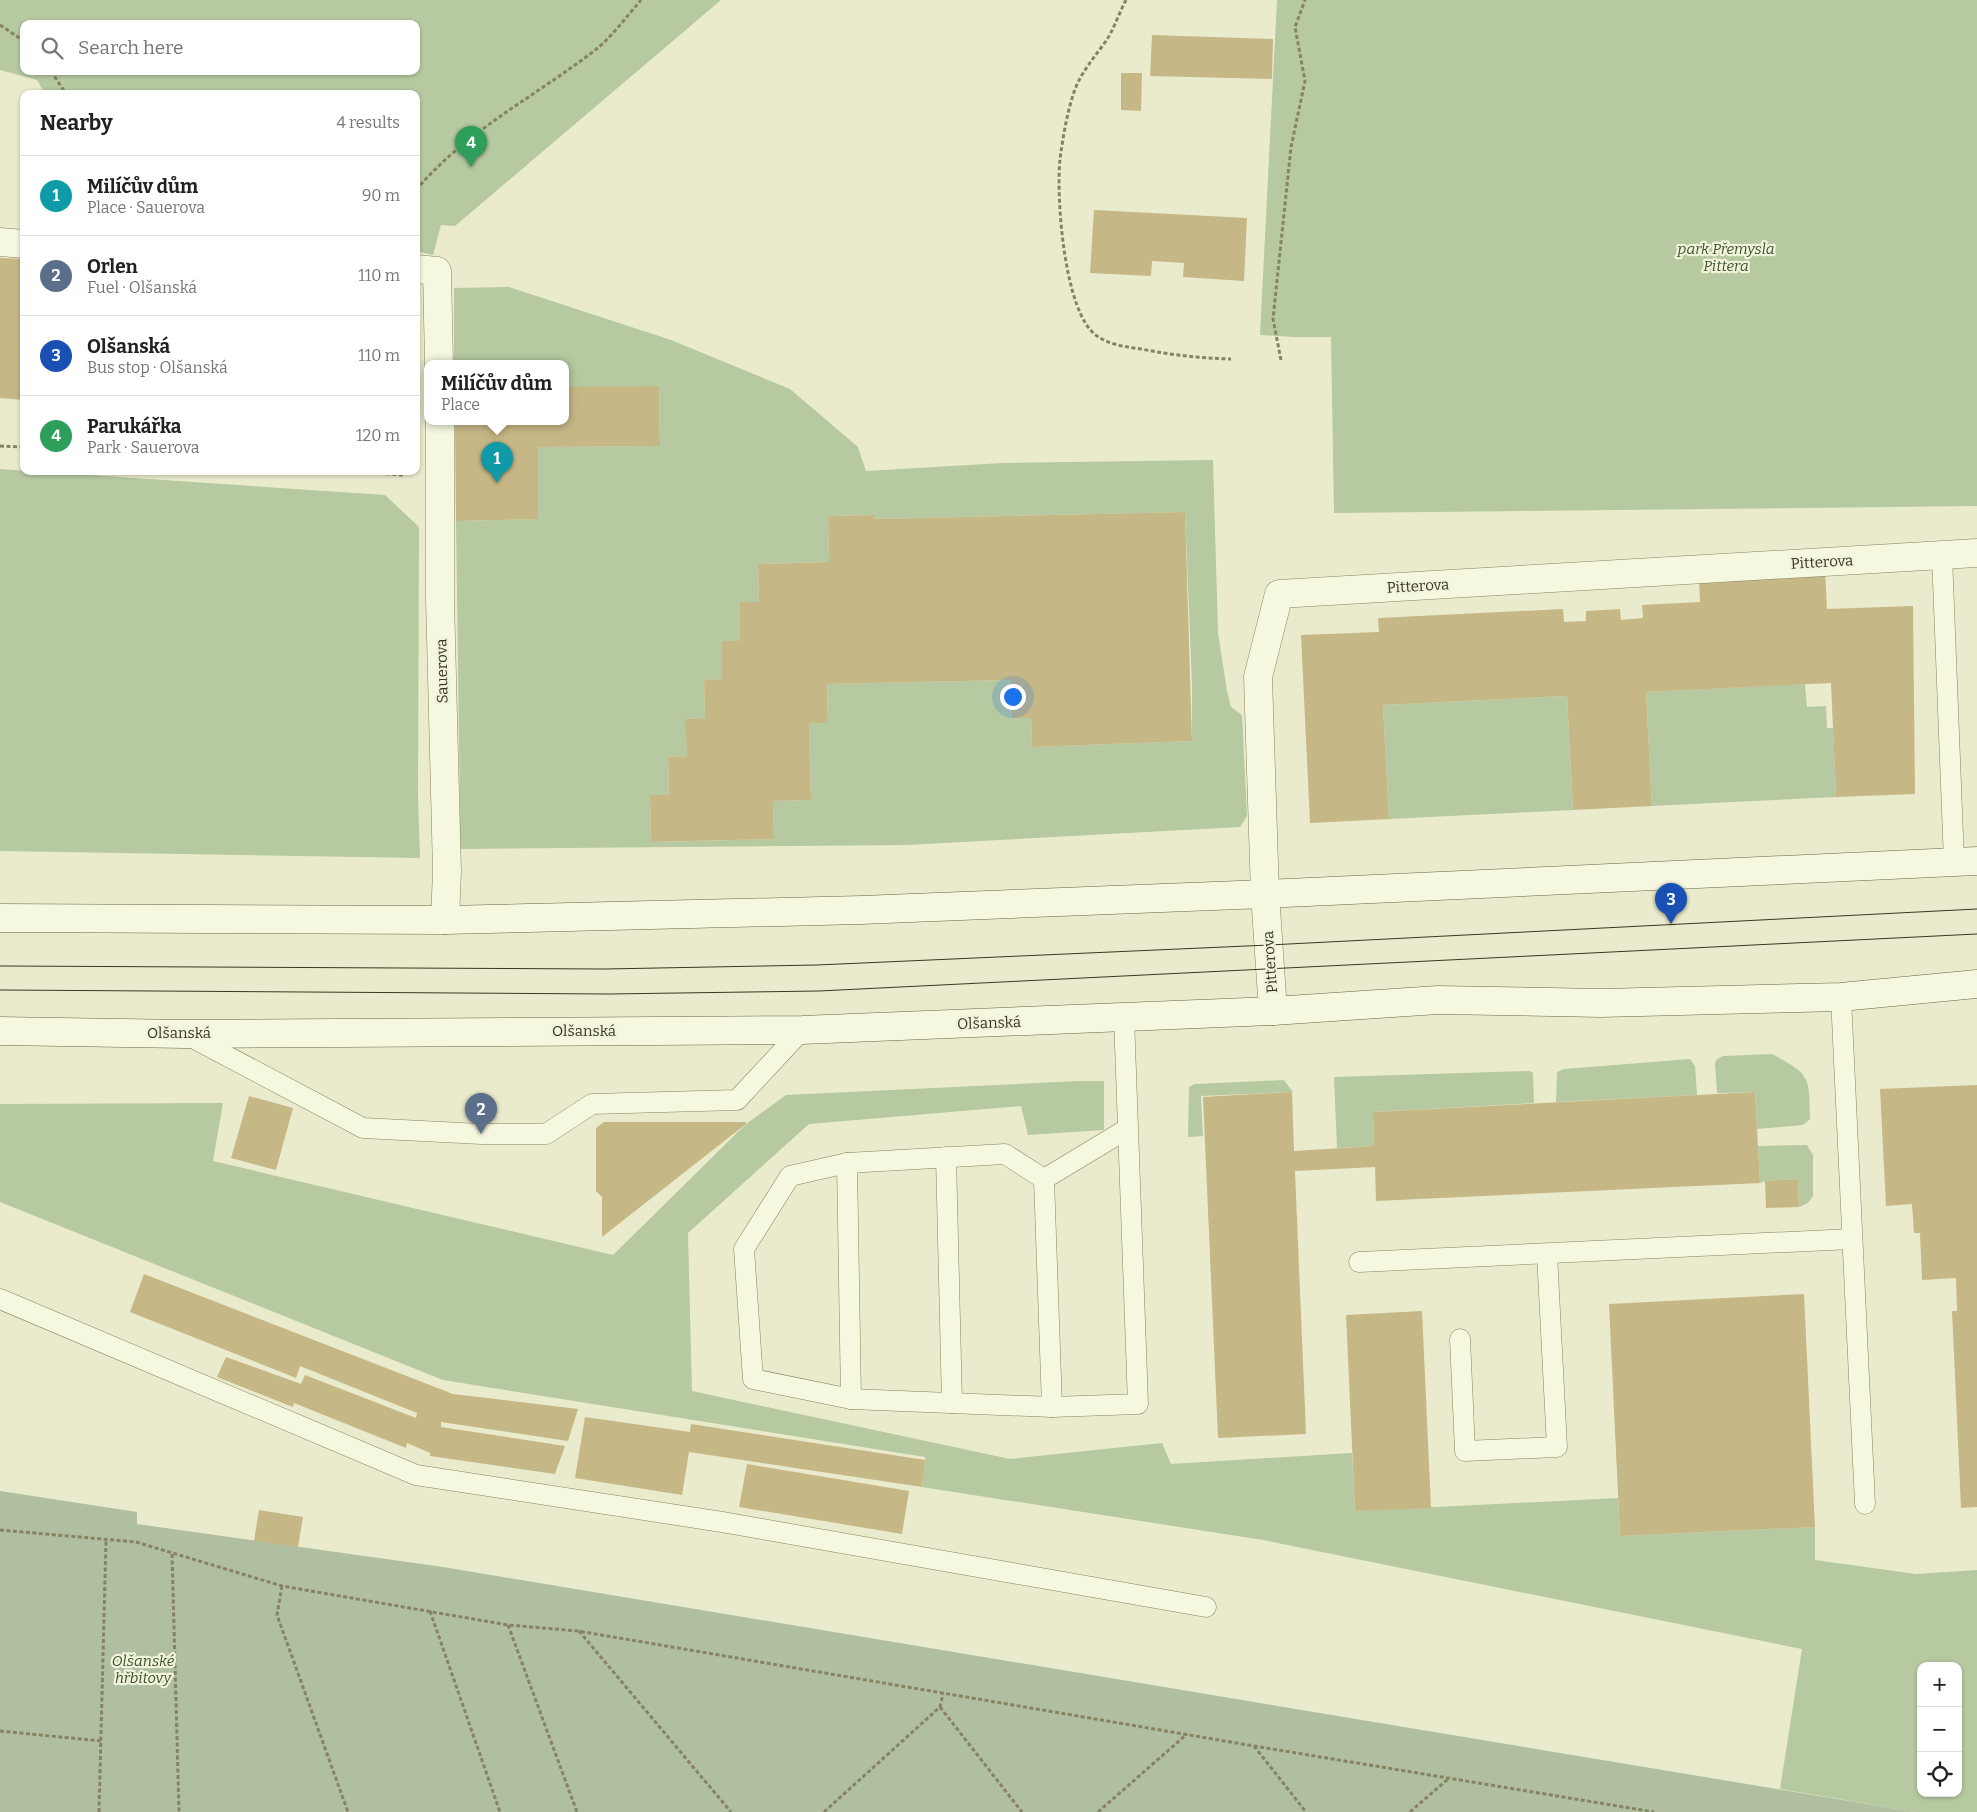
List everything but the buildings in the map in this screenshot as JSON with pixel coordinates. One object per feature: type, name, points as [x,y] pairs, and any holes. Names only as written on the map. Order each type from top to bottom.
[{"type":"street","points":[[0,242],[20,244]]},
{"type":"street","points":[[420,269],[438,271],[439,360]]},
{"type":"street","name":"Sauerova","points":[[440,425],[442,478],[440,599],[447,871],[445,920]]},
{"type":"street","name":"Pitterova","points":[[1273,1012],[1264,894],[1258,677],[1279,594],[1977,553]]},
{"type":"street","points":[[0,918],[445,920],[861,910],[1264,894],[1966,861]]},
{"type":"street","name":"Olšanská","points":[[0,1031],[185,1034],[802,1030],[1273,1012],[1438,1000],[1601,1003],[1841,997],[1977,984]]},
{"type":"lane","points":[[1942,555],[1966,861]]},
{"type":"lane","points":[[1841,997],[1865,1504]]},
{"type":"lane","points":[[1044,1179],[1004,1154],[847,1163],[790,1176],[744,1249],[753,1379],[851,1399],[1052,1407],[1138,1404],[1124,1017]]},
{"type":"lane","points":[[185,1034],[363,1128],[480,1134],[546,1134],[592,1104],[736,1100],[802,1030]]},
{"type":"lane","points":[[1044,1179],[1127,1129]]},
{"type":"lane","points":[[946,1157],[952,1403]]},
{"type":"lane","points":[[847,1163],[851,1399]]},
{"type":"lane","points":[[1044,1179],[1052,1407]]},
{"type":"lane","points":[[1360,1262],[1852,1239]]},
{"type":"lane","points":[[1460,1339],[1465,1451],[1556,1447],[1547,1254]]},
{"type":"lane","points":[[0,1299],[416,1475],[722,1522],[1206,1607]]},
{"type":"path","points":[[420,185],[433,170],[472,136],[596,50],[641,0]]},
{"type":"path","points":[[1126,0],[1107,39],[1086,68],[1074,92],[1068,117],[1060,160],[1059,199],[1071,292],[1082,320],[1097,336],[1119,346],[1187,357],[1231,359]]},
{"type":"path","points":[[1281,360],[1273,318],[1291,147],[1305,81],[1294,27],[1305,0]]},
{"type":"path","points":[[0,25],[20,38]]},
{"type":"path","points":[[54,75],[63,90]]},
{"type":"path","points":[[0,446],[20,448]]},
{"type":"path","points":[[401,475],[442,478]]},
{"type":"path","points":[[0,1530],[136,1542],[282,1586],[508,1625],[578,1630],[943,1694],[1654,1812]]},
{"type":"path","points":[[99,1812],[106,1540]]},
{"type":"path","points":[[172,1554],[179,1812]]},
{"type":"path","points":[[282,1586],[277,1615],[348,1812]]},
{"type":"path","points":[[430,1611],[500,1812]]},
{"type":"path","points":[[508,1625],[576,1812]]},
{"type":"path","points":[[578,1630],[731,1812]]},
{"type":"path","points":[[824,1812],[940,1708],[943,1694]]},
{"type":"path","points":[[940,1708],[1022,1812]]},
{"type":"path","points":[[0,1731],[101,1741]]},
{"type":"path","points":[[1098,1812],[1187,1734]]},
{"type":"path","points":[[1254,1746],[1306,1812]]},
{"type":"path","points":[[1410,1812],[1448,1779]]},
{"type":"green space","points":[[0,0],[721,0],[455,226],[441,225],[433,255],[420,252],[420,90],[43,90],[37,80],[0,70]]},
{"type":"green space","name":"park Přemysla Pittera","points":[[1277,0],[1977,0],[1977,506],[1334,513],[1331,337],[1260,335]]},
{"type":"green space","points":[[509,287],[671,340],[790,389],[858,447],[866,471],[1003,463],[1213,460],[1218,633],[1231,707],[1242,715],[1247,816],[1240,827],[907,845],[458,849],[460,812],[456,521],[538,519],[538,447],[660,446],[659,387],[569,387],[569,360],[454,360],[454,288]],"holes":[[[1185,512],[1192,685],[1192,741],[1032,747],[1031,718],[1012,718],[1011,680],[827,684],[828,722],[809,723],[811,800],[773,801],[774,839],[651,842],[650,795],[669,795],[668,757],[687,756],[686,719],[705,718],[704,680],[722,679],[722,642],[740,641],[740,603],[759,602],[758,564],[829,562],[828,516],[876,515],[875,519]]]},
{"type":"green space","points":[[0,469],[20,470],[20,475],[89,475],[385,495],[419,527],[418,797],[420,858],[0,851]]},
{"type":"green space","points":[[1805,684],[1807,707],[1826,706],[1827,728],[1833,728],[1836,797],[1652,806],[1646,692]]},
{"type":"green space","points":[[1567,696],[1573,810],[1389,819],[1383,705]]},
{"type":"green space","points":[[1772,1054],[1801,1072],[1805,1078],[1808,1085],[1810,1119],[1803,1125],[1757,1129],[1755,1092],[1717,1093],[1715,1063],[1717,1059],[1723,1056]]},
{"type":"green space","points":[[1690,1059],[1695,1066],[1697,1095],[1556,1102],[1557,1072],[1564,1069]]},
{"type":"green space","points":[[1530,1071],[1533,1073],[1534,1103],[1373,1112],[1374,1146],[1337,1148],[1334,1077]]},
{"type":"green space","points":[[1284,1080],[1293,1092],[1201,1096],[1203,1136],[1188,1137],[1189,1087],[1195,1084]]},
{"type":"green space","points":[[1104,1081],[1104,1130],[1028,1135],[1021,1106],[809,1124],[688,1233],[692,1391],[1010,1459],[1162,1443],[1171,1464],[1352,1453],[1355,1511],[1618,1498],[1620,1536],[1815,1527],[1815,1560],[1916,1574],[1977,1570],[1977,1812],[1915,1812],[1780,1789],[1802,1649],[1263,1540],[922,1487],[925,1457],[443,1380],[0,1202],[0,1104],[223,1103],[213,1161],[613,1255],[746,1124],[786,1095]]},
{"type":"green space","points":[[1807,1145],[1813,1155],[1813,1196],[1808,1203],[1799,1207],[1798,1179],[1760,1183],[1758,1146]]},
{"type":"green space","name":"Olšanské hřbitovy","points":[[0,1491],[137,1512],[137,1524],[443,1567],[1915,1812],[0,1812]]},
{"type":"tram line","points":[[0,966],[605,969],[817,965],[1269,945],[1977,909]]},
{"type":"tram line","points":[[0,990],[609,994],[819,991],[1977,934]]},
{"type":"place","name":"Parukářka","points":[[471,167]]},
{"type":"place","name":"Milíčův dům","points":[[497,483]]},
{"type":"place","name":"Olšanská","points":[[1671,924]]},
{"type":"place","name":"Orlen","points":[[481,1134]]}]
